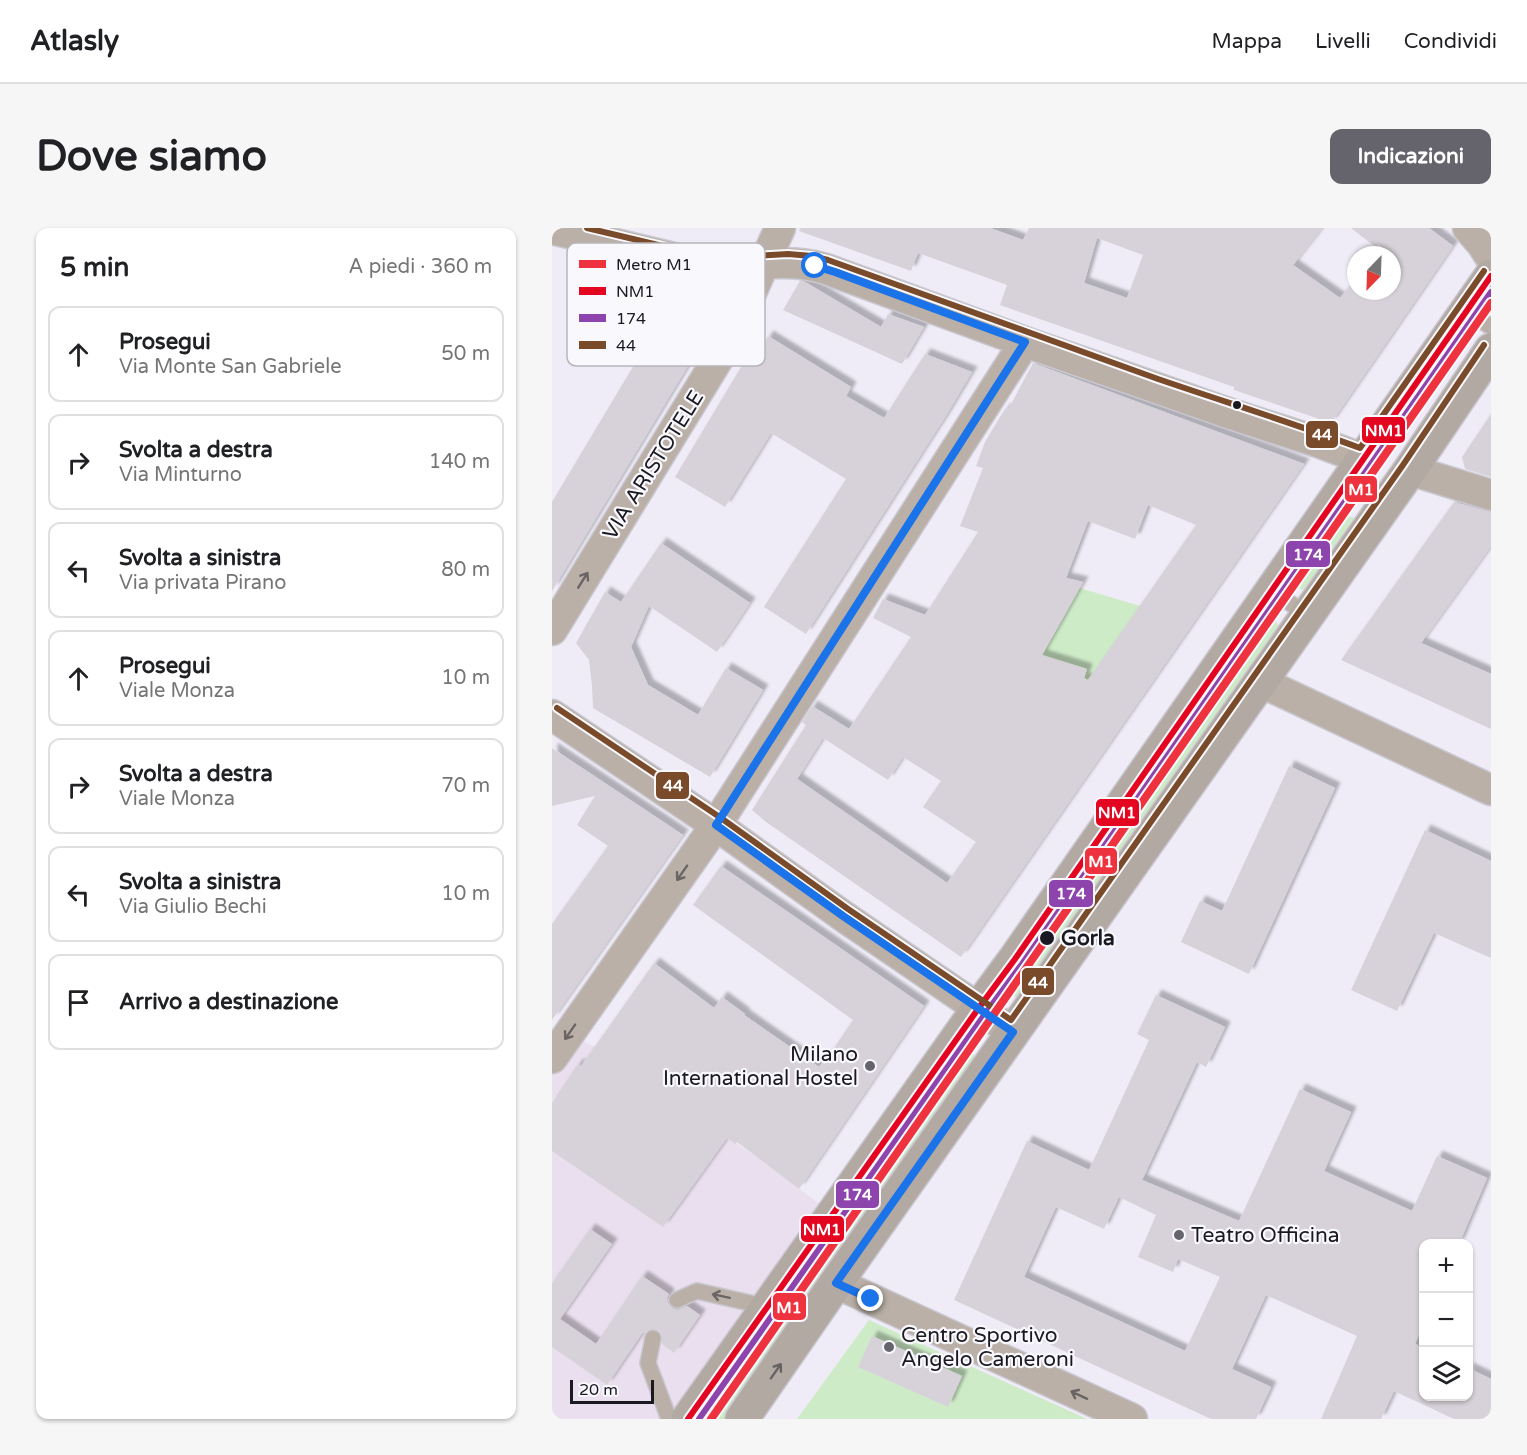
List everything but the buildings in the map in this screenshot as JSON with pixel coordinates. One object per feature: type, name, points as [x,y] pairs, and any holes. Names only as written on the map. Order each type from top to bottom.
[{"type":"main road","points":[[688,1419],[1015,959],[1363,459],[1479,319],[1491,276]]},
{"type":"main road","points":[[742,1419],[1410,470],[1491,350]]},
{"type":"main road","points":[[1363,459],[1410,470]]},
{"type":"street","name":"VIA ARISTOTELE","points":[[765,261],[780,228]]},
{"type":"street","points":[[1468,228],[1482,243],[1491,258]]},
{"type":"street","points":[[552,229],[611,243]]},
{"type":"street","points":[[765,265],[783,263],[826,269],[1025,342],[1363,459]]},
{"type":"street","points":[[552,1058],[716,825],[1025,342]]},
{"type":"street","name":"VIA ARISTOTELE","points":[[552,630],[714,366]]},
{"type":"street","points":[[1410,470],[1491,495]]},
{"type":"street","points":[[1261,682],[1491,790]]},
{"type":"street","points":[[552,715],[716,825],[852,922],[1013,1032]]},
{"type":"street","points":[[836,1283],[1132,1419]]},
{"type":"lane","points":[[1272,591],[1308,615]]},
{"type":"lane","points":[[677,1300],[697,1291],[767,1307]]},
{"type":"lane","points":[[653,1338],[648,1363],[669,1419]]},
{"type":"shaded area","points":[[569,1034],[595,1047],[758,1158],[833,1214],[688,1419],[552,1419],[552,1058]]},
{"type":"green space","points":[[1345,515],[1354,518],[1302,590],[1296,586],[1296,583]]},
{"type":"green space","points":[[1080,588],[1140,606],[1088,681],[1042,655]]},
{"type":"green space","points":[[1273,620],[1278,626],[1019,995],[1012,996],[1011,991],[1270,621]]},
{"type":"green space","points":[[969,1051],[977,1057],[724,1419],[712,1419]]},
{"type":"green space","name":"Centro Sportivo Angelo Cameroni","points":[[869,1320],[1087,1419],[797,1419]]},
{"type":"metro line","name":"M1","points":[[711,1419],[1491,303]]},
{"type":"transit line","name":"44","points":[[587,228],[650,243]]},
{"type":"transit line","name":"44","points":[[765,255],[788,254],[828,260],[1158,379],[1360,448],[1484,271]]},
{"type":"transit line","name":"NM1","points":[[688,1419],[1015,959],[1491,276]]},
{"type":"transit line","name":"174","points":[[699,1419],[1022,964],[1491,292]]},
{"type":"transit line","name":"44","points":[[557,708],[721,818],[848,909],[1011,1020],[1403,465],[1484,345]]},
{"type":"place","name":"Gorla","points":[[1047,938]]},
{"type":"place","name":"Milano International Hostel","points":[[870,1066]]},
{"type":"place","name":"Teatro Officina","points":[[1179,1235]]},
{"type":"place","name":"Centro Sportivo Angelo Cameroni","points":[[889,1347]]},
{"type":"route","points":[[815,266],[1025,342],[716,825],[843,916],[1013,1032],[836,1283],[871,1299]]}]
